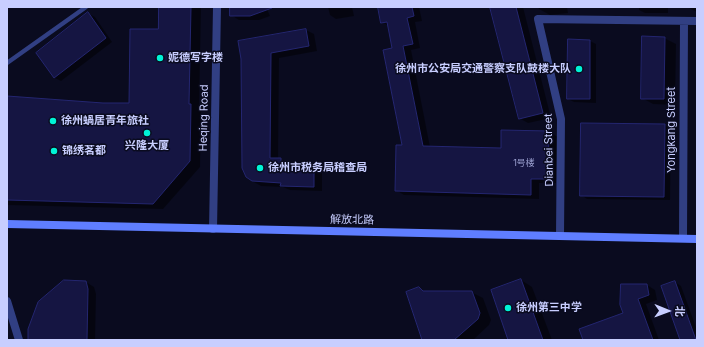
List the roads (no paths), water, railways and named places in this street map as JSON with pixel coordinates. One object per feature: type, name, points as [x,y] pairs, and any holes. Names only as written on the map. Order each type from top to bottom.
[{"type":"main road","name":"解放北路","points":[[7,224],[697,239]]},
{"type":"street","name":"Heqing Road","points":[[212,229],[217,7]]},
{"type":"street","name":"Dianbei Street","points":[[560,236],[562,119],[538,19],[684,21]]},
{"type":"street","points":[[684,21],[697,21]]},
{"type":"street","name":"Yongkang Street","points":[[683,238],[684,21]]},
{"type":"street","points":[[7,302],[19,340]]},
{"type":"lane","points":[[7,63],[86,7]]},
{"type":"place","name":"妮德写字楼","points":[[160,58]]},
{"type":"place","name":"徐州市公安局交通警察支队鼓楼大队","points":[[579,69]]},
{"type":"place","name":"徐州蝸居青年旅社","points":[[53,121]]},
{"type":"place","name":"兴隆大厦","points":[[147,133]]},
{"type":"place","name":"锦绣茗都","points":[[54,151]]},
{"type":"place","name":"徐州市税务局稽查局","points":[[260,168]]},
{"type":"place","name":"徐州第三中学","points":[[508,308]]}]
